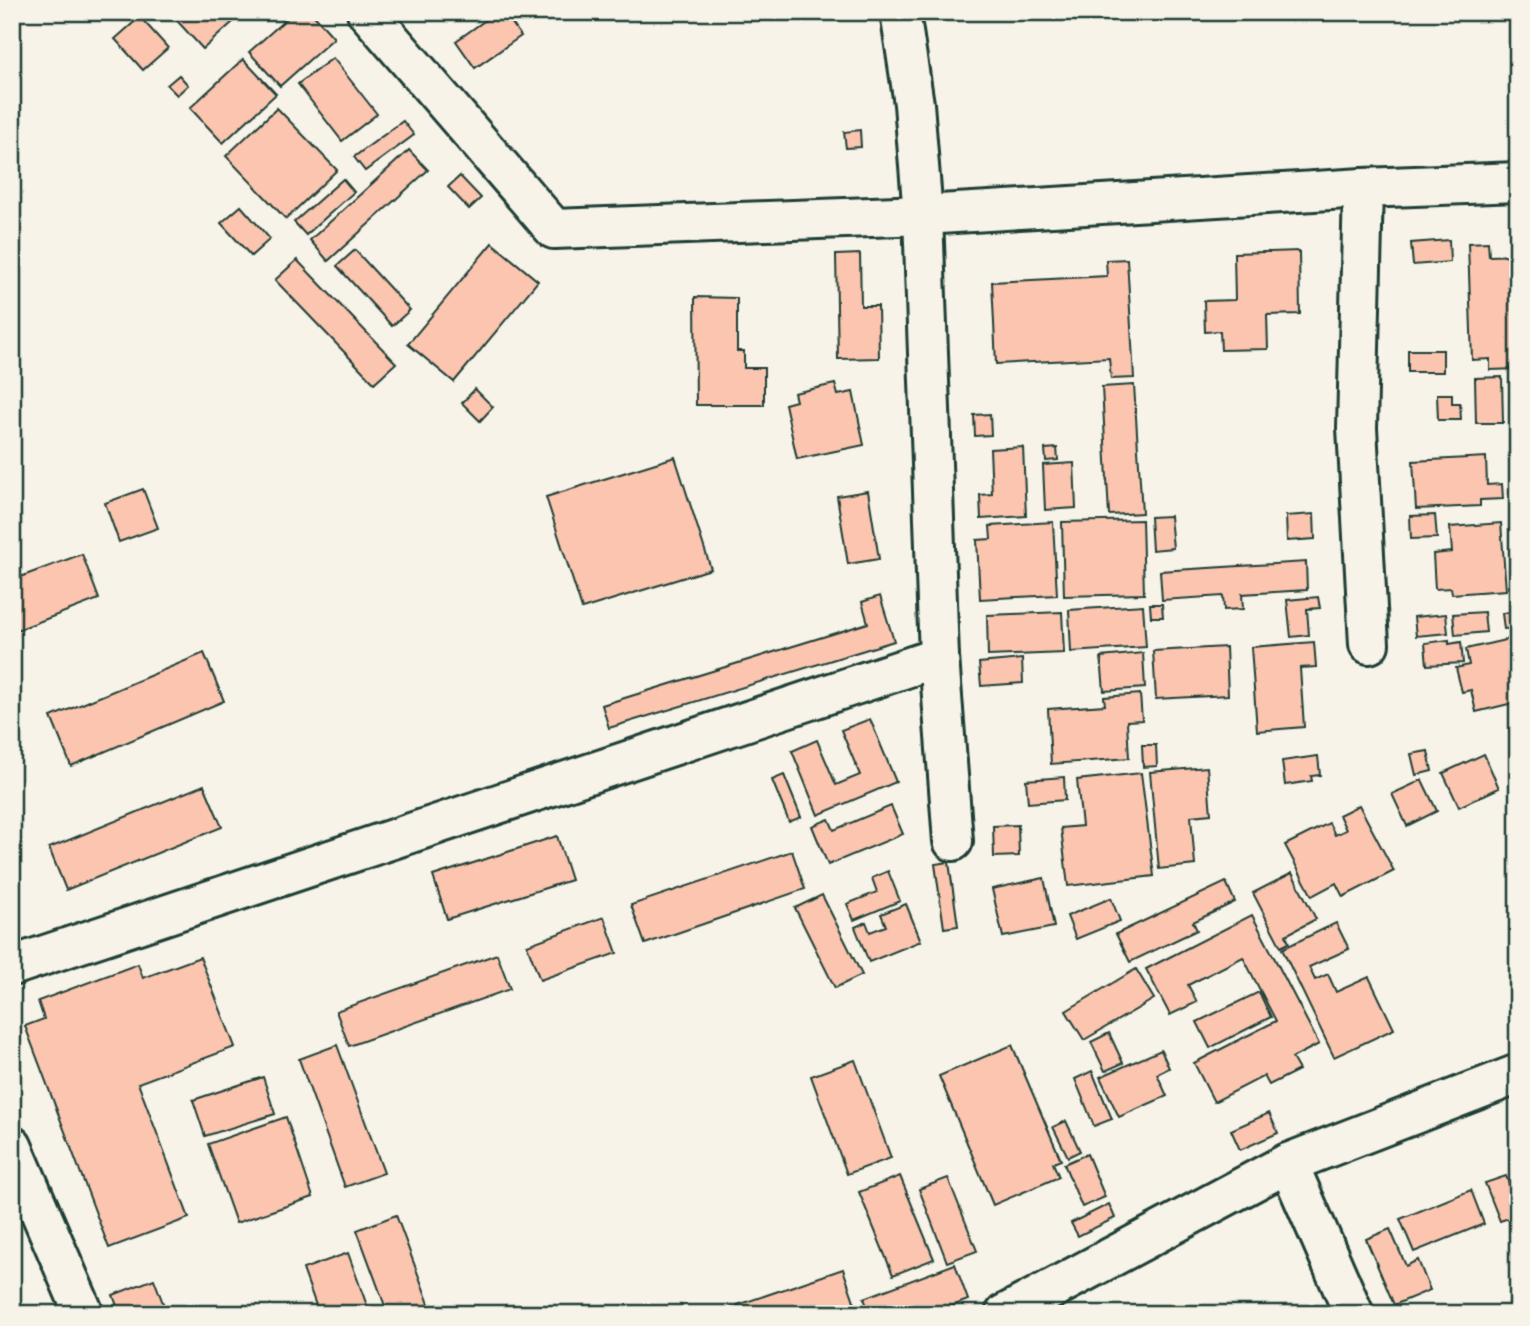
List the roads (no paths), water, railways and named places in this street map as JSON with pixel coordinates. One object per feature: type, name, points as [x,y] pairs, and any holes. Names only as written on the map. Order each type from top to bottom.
[{"type":"street","points":[[367,12],[554,229],[923,215],[1363,188],[1518,182]]},
{"type":"street","points":[[900,12],[914,104],[923,215],[939,657],[953,841]]},
{"type":"street","points":[[1363,188],[1357,428],[1369,644]]},
{"type":"street","points":[[12,966],[939,657]]},
{"type":"street","points":[[1005,1314],[1288,1163],[1518,1073]]},
{"type":"street","points":[[12,1146],[84,1314]]},
{"type":"street","points":[[1288,1163],[1354,1314]]}]
